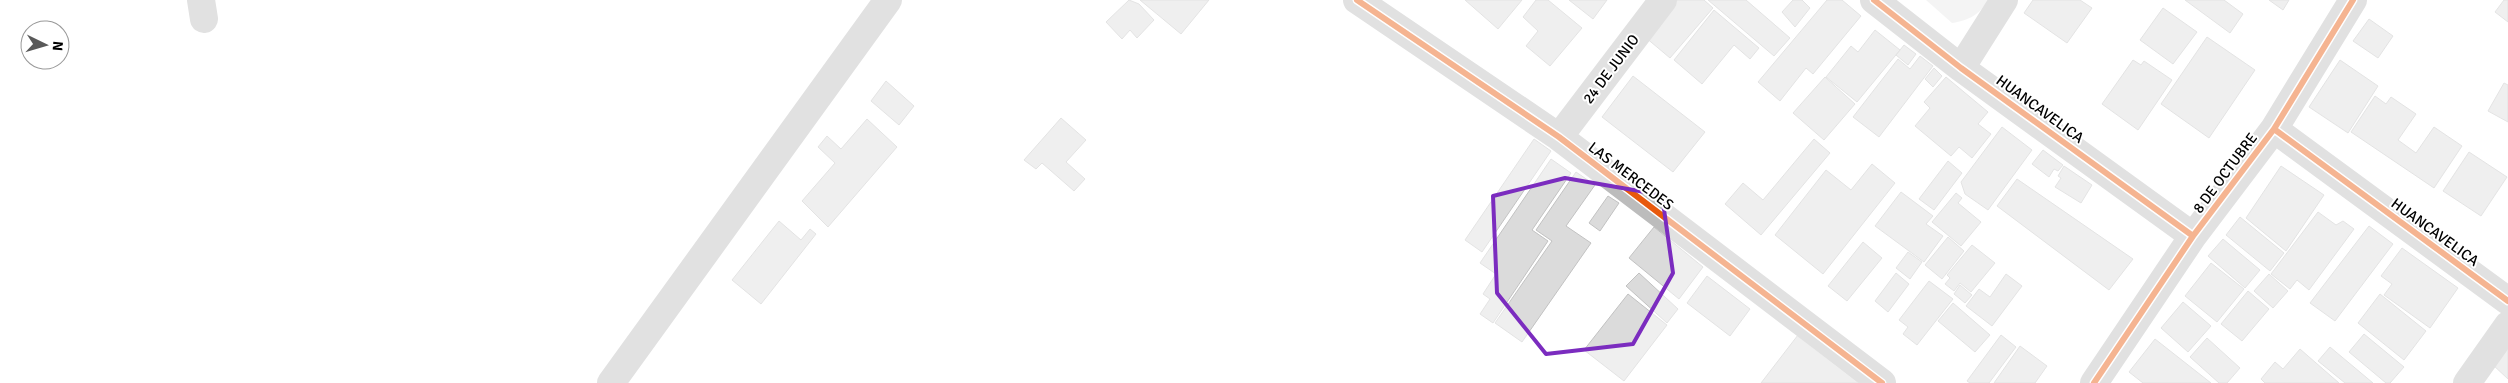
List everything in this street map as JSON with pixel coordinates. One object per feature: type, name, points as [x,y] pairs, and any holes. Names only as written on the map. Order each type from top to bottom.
[{"type":"street","points":[[612,383],[888,0]]},
{"type":"street","name":"LAS MERCEDES","points":[[1357,0],[1559,137],[1882,383]]},
{"type":"street","name":"24 DE JUNIO","points":[[1559,137],[1663,0]]},
{"type":"street","name":"HUANCAVELICA","points":[[1874,0],[1961,68],[2193,236]]},
{"type":"street","points":[[1961,68],[2004,0]]},
{"type":"street","name":"8 DE OCTUBRE","points":[[2094,383],[2193,236],[2274,129],[2353,0]]},
{"type":"street","name":"HUANCAVELICA","points":[[2274,129],[2508,301]]},
{"type":"street","points":[[2467,383],[2508,325]]},
{"type":"highlighted area","points":[[1565,178],[1662,195],[1673,273],[1633,344],[1546,354],[1497,293],[1493,196]]},
{"type":"shaded area","points":[[1926,0],[1988,0],[1981,10],[1973,16],[1952,23]]},
{"type":"building","points":[[1129,0],[1139,4],[1154,20],[1137,38],[1130,30],[1122,39],[1106,22]]},
{"type":"building","points":[[1140,0],[1209,0],[1181,34]]},
{"type":"building","points":[[1465,0],[1522,0],[1498,29]]},
{"type":"building","points":[[1536,0],[1548,0],[1582,28],[1550,66],[1526,46],[1538,31],[1523,17]]},
{"type":"building","points":[[1569,0],[1607,0],[1593,19]]},
{"type":"building","points":[[1677,0],[1704,0],[1713,8],[1670,58],[1645,37]]},
{"type":"building","points":[[1708,0],[1746,0],[1790,38],[1774,56]]},
{"type":"building","points":[[1793,0],[1802,0],[1810,8],[1795,27],[1782,12]]},
{"type":"building","points":[[1827,0],[1842,0],[1861,16],[1813,74],[1806,68],[1780,101],[1758,82]]},
{"type":"building","points":[[2033,0],[2080,0],[2092,8],[2067,43],[2024,13]]},
{"type":"building","points":[[2185,0],[2224,0],[2243,14],[2230,33]]},
{"type":"building","points":[[2269,0],[2289,0],[2283,10]]},
{"type":"building","points":[[2504,0],[2508,0],[2508,22],[2495,12]]},
{"type":"building","points":[[2163,8],[2197,32],[2173,64],[2140,40]]},
{"type":"building","points":[[1714,10],[1759,48],[1750,59],[1734,45],[1702,84],[1674,60]]},
{"type":"building","points":[[2369,19],[2393,36],[2378,58],[2353,41]]},
{"type":"building","points":[[1875,30],[1900,50],[1857,102],[1826,77],[1851,46],[1858,52]]},
{"type":"building","points":[[2207,37],[2255,70],[2209,138],[2161,104]]},
{"type":"building","points":[[1904,45],[1916,54],[1908,65],[1896,55]]},
{"type":"building","points":[[1920,56],[1933,66],[1879,137],[1853,117],[1898,59],[1910,69]]},
{"type":"building","points":[[2133,60],[2141,65],[2144,61],[2172,80],[2138,130],[2102,104]]},
{"type":"building","points":[[2340,60],[2378,86],[2348,133],[2309,107]]},
{"type":"building","points":[[1934,68],[1942,76],[1933,87],[1925,79]]},
{"type":"building","points":[[1633,76],[1705,132],[1673,172],[1602,117]]},
{"type":"building","points":[[1825,77],[1855,104],[1824,140],[1793,113]]},
{"type":"building","points":[[1946,77],[1988,112],[1978,124],[1991,134],[1972,158],[1959,147],[1951,156],[1915,126],[1930,108],[1924,102]]},
{"type":"building","points":[[886,81],[914,106],[899,125],[871,101]]},
{"type":"building","points":[[2504,83],[2508,85],[2508,122],[2488,111]]},
{"type":"building","points":[[2375,96],[2386,104],[2391,97],[2416,114],[2398,140],[2416,153],[2434,127],[2462,146],[2434,188],[2351,132]]},
{"type":"building","points":[[1061,118],[1086,140],[1066,162],[1085,179],[1074,191],[1042,163],[1036,169],[1024,160]]},
{"type":"building","points":[[867,119],[897,147],[828,227],[802,201],[835,163],[818,147],[827,136],[841,149]]},
{"type":"building","points":[[2002,127],[2032,150],[1988,210],[1965,194],[1961,182]]},
{"type":"building","points":[[1534,139],[1551,151],[1482,252],[1465,240]]},
{"type":"building","points":[[1814,139],[1830,153],[1761,235],[1725,204],[1743,183],[1763,200]]},
{"type":"building","points":[[2043,150],[2063,165],[2058,171],[2054,169],[2049,177],[2032,164]]},
{"type":"building","points":[[2469,152],[2507,177],[2481,216],[2443,191]]},
{"type":"building","points":[[1551,159],[1571,173],[1532,230],[1548,241],[1493,323],[1480,314],[1490,299],[1483,294],[1496,274],[1480,263]]},
{"type":"building","points":[[1948,161],[1962,173],[1934,210],[1919,199]]},
{"type":"building","points":[[1872,164],[1895,183],[1823,274],[1775,235],[1826,170],[1851,190]]},
{"type":"building","points":[[2064,166],[2092,185],[2081,203],[2055,187],[2061,178],[2058,176]]},
{"type":"building","points":[[2281,166],[2324,195],[2286,251],[2246,218]]},
{"type":"building","points":[[1576,172],[1595,185],[1566,226],[1591,243],[1522,342],[1495,323],[1552,241],[1536,230]]},
{"type":"building","points":[[2017,179],[2133,259],[2109,290],[1997,206]]},
{"type":"building","points":[[1901,192],[1933,216],[1926,224],[1943,236],[1924,262],[1875,226]]},
{"type":"building","points":[[1956,193],[1962,198],[1958,203],[1981,222],[1961,246],[1932,222]]},
{"type":"building","points":[[1608,196],[1619,203],[1600,231],[1589,223]]},
{"type":"building","points":[[2318,212],[2336,225],[2343,221],[2354,229],[2309,290],[2297,280],[2290,289],[2271,274]]},
{"type":"building","points":[[2240,217],[2284,253],[2270,271],[2226,235]]},
{"type":"building","points":[[779,221],[801,240],[810,229],[816,234],[761,304],[732,280]]},
{"type":"building","points":[[2369,226],[2393,244],[2335,321],[2310,303]]},
{"type":"building","points":[[1654,227],[1703,267],[1679,299],[1629,258]]},
{"type":"building","points":[[1948,237],[1964,251],[1942,279],[1925,265]]},
{"type":"building","points":[[2223,239],[2260,270],[2245,288],[2208,256]]},
{"type":"building","points":[[1863,242],[1882,258],[1847,301],[1828,286]]},
{"type":"building","points":[[1972,245],[1995,263],[1971,292],[1960,283],[1954,291],[1945,284],[1950,278],[1947,275]]},
{"type":"building","points":[[2402,248],[2458,288],[2430,328],[2384,295],[2392,284],[2381,276]]},
{"type":"building","points":[[1908,252],[1922,262],[1910,279],[1896,268]]},
{"type":"building","points":[[2211,263],[2244,289],[2217,322],[2185,296]]},
{"type":"building","points":[[1639,273],[1678,309],[1667,323],[1626,286]]},
{"type":"building","points":[[1896,273],[1909,284],[1888,312],[1875,301]]},
{"type":"building","points":[[2006,274],[2022,286],[1992,326],[1966,306],[1979,289],[1990,297]]},
{"type":"building","points":[[2269,274],[2288,291],[2273,308],[2254,291]]},
{"type":"building","points":[[1707,276],[1750,309],[1730,336],[1687,303]]},
{"type":"building","points":[[1929,281],[1953,299],[1917,345],[1903,334],[1908,327],[1899,320]]},
{"type":"building","points":[[1960,285],[1972,295],[1965,303],[1954,294]]},
{"type":"building","points":[[2248,291],[2269,309],[2242,341],[2221,324]]},
{"type":"building","points":[[1628,294],[1667,325],[1624,381],[1584,350]]},
{"type":"building","points":[[2380,294],[2426,331],[2404,360],[2358,323]]},
{"type":"building","points":[[2183,302],[2211,326],[2188,352],[2161,328]]},
{"type":"building","points":[[1953,303],[1990,335],[1975,352],[1938,321]]},
{"type":"building","points":[[2364,334],[2404,367],[2390,383],[2386,383],[2349,352]]},
{"type":"building","points":[[1798,335],[1859,383],[1761,383]]},
{"type":"building","points":[[2001,335],[2016,347],[1989,383],[1970,383],[1967,381]]},
{"type":"building","points":[[2207,338],[2240,368],[2227,383],[2219,383],[2190,357]]},
{"type":"building","points":[[2155,339],[2211,383],[2143,383],[2129,372]]},
{"type":"building","points":[[2020,346],[2047,366],[2035,383],[1994,383]]},
{"type":"building","points":[[2508,346],[2508,379],[2492,364]]},
{"type":"building","points":[[2330,347],[2373,383],[2345,383],[2318,361]]},
{"type":"building","points":[[2300,349],[2339,383],[2265,383],[2261,379],[2275,362],[2283,369]]},
{"type":"cycle path","points":[[1357,0],[1559,137],[1882,383]]},
{"type":"cycle path","points":[[1874,0],[1961,68],[2193,236]]},
{"type":"cycle path","points":[[2094,383],[2193,236],[2274,129],[2353,0]]},
{"type":"cycle path","points":[[2274,129],[2508,301]]}]
